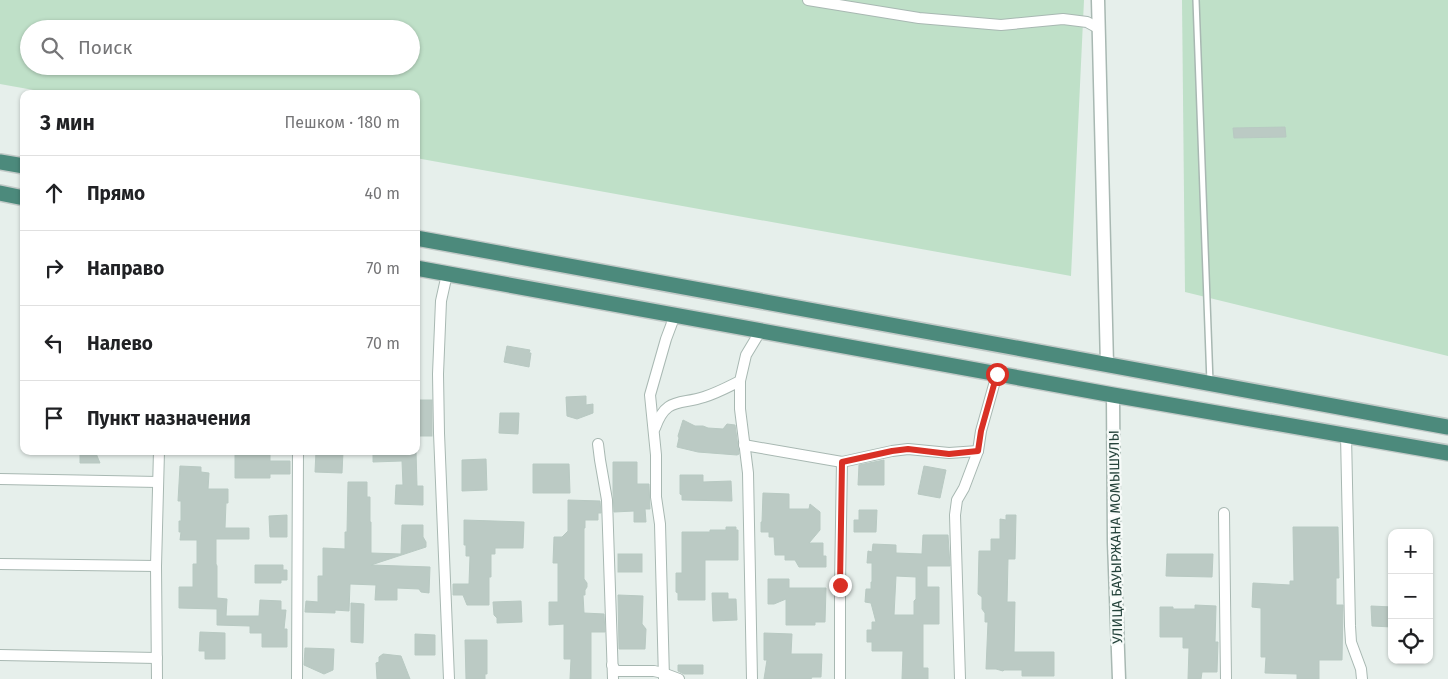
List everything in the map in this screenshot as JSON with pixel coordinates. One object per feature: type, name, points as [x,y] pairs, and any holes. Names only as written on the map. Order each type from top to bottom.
[{"type":"highway","points":[[0,162],[20,165]]},
{"type":"highway","points":[[0,193],[20,197]]},
{"type":"highway","points":[[420,239],[1448,427]]},
{"type":"highway","points":[[420,269],[1113,395],[1448,453]]},
{"type":"street","points":[[808,0],[928,19],[1001,24],[1063,19],[1087,22],[1098,28]]},
{"type":"street","points":[[1098,0],[1107,364]]},
{"type":"street","points":[[446,274],[441,300],[438,403],[449,679]]},
{"type":"street","points":[[664,676],[660,524],[656,497],[654,431],[650,395],[675,315]]},
{"type":"street","points":[[752,679],[748,473],[740,409],[740,381],[746,355],[761,330]]},
{"type":"street","points":[[960,679],[955,515],[957,500],[964,488],[978,451],[981,431],[997,374]]},
{"type":"street","points":[[654,431],[662,411],[670,405],[715,394],[740,381]]},
{"type":"street","name":"УЛИЦА БАУЫРЖАНА МОМЫШУЛЫ","points":[[1113,395],[1114,542],[1119,679]]},
{"type":"street","points":[[1346,436],[1351,642],[1362,679]]},
{"type":"street","points":[[598,444],[607,500],[613,679]]},
{"type":"street","points":[[744,446],[842,462],[908,449],[949,454],[978,451]]},
{"type":"street","points":[[157,679],[156,566],[158,455]]},
{"type":"street","points":[[296,679],[298,455]]},
{"type":"street","points":[[840,679],[842,462]]},
{"type":"street","points":[[0,478],[158,482]]},
{"type":"street","points":[[1224,513],[1226,679]]},
{"type":"street","points":[[0,564],[156,566]]},
{"type":"street","points":[[0,655],[157,658]]},
{"type":"street","points":[[612,665],[616,671],[654,671],[664,676],[679,679]]},
{"type":"lane","points":[[1196,0],[1210,383]]},
{"type":"green space","points":[[0,0],[1084,0],[1071,276],[420,159],[420,90],[34,90],[0,84]]},
{"type":"green space","points":[[1182,0],[1448,0],[1448,356],[1185,292]]},
{"type":"building","points":[[1285,127],[1286,137],[1234,138],[1233,128]]},
{"type":"building","points":[[507,346],[530,350],[529,367],[504,362]]},
{"type":"building","points":[[586,396],[586,405],[593,404],[593,413],[577,419],[567,416],[566,397]]},
{"type":"building","points":[[420,400],[432,400],[432,436],[420,436]]},
{"type":"building","points":[[500,413],[519,413],[518,434],[499,433]]},
{"type":"building","points":[[683,420],[695,426],[708,428],[723,429],[727,424],[735,425],[739,454],[698,452],[677,447]]},
{"type":"building","points":[[80,455],[97,455],[100,463],[80,463]]},
{"type":"building","points":[[235,455],[270,455],[270,461],[290,461],[290,474],[270,474],[270,478],[235,478]]},
{"type":"building","points":[[316,455],[343,455],[342,473],[315,472]]},
{"type":"building","points":[[373,455],[416,455],[417,486],[423,486],[423,505],[395,504],[396,485],[403,485],[402,461],[373,462]]},
{"type":"building","points":[[486,459],[487,490],[462,491],[462,460]]},
{"type":"building","points":[[884,460],[884,485],[858,485],[859,465]]},
{"type":"building","points":[[613,462],[637,462],[637,484],[649,484],[650,509],[645,509],[646,522],[634,522],[634,511],[614,512]]},
{"type":"building","points":[[533,464],[569,464],[570,493],[533,493]]},
{"type":"building","points":[[180,466],[201,467],[201,472],[209,473],[208,489],[228,489],[225,528],[249,528],[249,539],[216,539],[217,598],[227,599],[226,616],[259,616],[260,600],[281,601],[281,610],[286,610],[284,629],[287,629],[287,647],[262,647],[262,633],[250,633],[250,626],[217,625],[217,609],[179,608],[179,587],[193,587],[193,564],[197,564],[197,540],[180,540],[181,501],[178,501]]},
{"type":"building","points":[[924,466],[946,470],[940,498],[918,494]]},
{"type":"building","points":[[680,475],[703,475],[703,482],[731,481],[732,501],[682,500],[682,495],[680,494]]},
{"type":"building","points":[[348,482],[367,482],[367,497],[370,497],[371,553],[401,554],[402,525],[423,525],[423,537],[426,547],[371,565],[430,567],[429,593],[421,592],[419,589],[397,588],[397,600],[375,600],[376,585],[350,584],[349,611],[335,610],[335,613],[305,612],[306,601],[318,602],[318,576],[323,576],[323,548],[345,549]]},
{"type":"building","points":[[763,493],[789,494],[789,509],[809,509],[810,504],[820,512],[820,530],[809,543],[823,543],[823,556],[826,556],[826,567],[799,567],[795,560],[785,560],[785,555],[775,555],[774,537],[769,537],[769,532],[761,532]]},
{"type":"building","points":[[568,500],[600,501],[601,513],[598,513],[598,520],[585,520],[584,528],[584,579],[587,587],[585,595],[583,595],[584,613],[604,614],[605,632],[591,632],[591,679],[570,679],[571,659],[564,659],[564,624],[549,625],[549,602],[558,602],[558,563],[553,563],[554,537],[562,537],[568,531]]},
{"type":"building","points":[[859,510],[877,510],[876,532],[854,532],[854,520],[859,520]]},
{"type":"building","points":[[287,515],[287,537],[270,537],[269,516]]},
{"type":"building","points":[[1006,515],[1016,515],[1015,559],[1008,559],[1007,602],[1015,602],[1014,652],[1054,652],[1054,676],[1022,676],[1022,670],[1003,671],[986,669],[988,622],[985,622],[982,597],[978,594],[979,551],[991,551],[991,539],[1000,539],[1000,519],[1006,520]]},
{"type":"building","points":[[464,520],[524,522],[523,548],[495,548],[495,554],[491,554],[489,605],[467,605],[463,595],[453,595],[453,584],[469,584],[470,556],[466,556],[466,545],[464,545]]},
{"type":"building","points":[[726,527],[736,527],[736,530],[738,530],[738,560],[705,560],[705,600],[678,600],[676,573],[682,573],[682,532],[710,532],[710,530],[726,530]]},
{"type":"building","points":[[1293,527],[1338,527],[1339,578],[1336,578],[1336,605],[1343,605],[1342,660],[1319,660],[1319,679],[1297,679],[1297,674],[1265,673],[1266,657],[1261,657],[1261,608],[1252,607],[1253,583],[1290,585],[1290,581],[1294,581]]},
{"type":"building","points":[[923,535],[948,535],[950,566],[927,566],[927,587],[939,587],[939,624],[923,624],[923,668],[928,668],[928,679],[902,679],[903,651],[872,651],[872,642],[867,642],[867,630],[872,630],[872,622],[876,622],[871,603],[865,602],[866,589],[871,589],[872,582],[872,563],[867,563],[868,551],[872,552],[873,544],[896,545],[896,553],[922,554]],"holes":[[[896,576],[916,577],[914,615],[894,615]]]},
{"type":"building","points":[[618,554],[642,554],[642,572],[618,572]]},
{"type":"building","points":[[1167,554],[1213,554],[1212,577],[1166,576]]},
{"type":"building","points":[[255,565],[283,565],[283,570],[287,570],[287,580],[281,580],[281,583],[255,583]]},
{"type":"building","points":[[768,579],[789,579],[789,588],[826,588],[825,622],[815,622],[815,625],[786,625],[786,599],[774,604],[768,604]]},
{"type":"building","points":[[712,593],[728,593],[728,599],[736,599],[737,620],[713,621]]},
{"type":"building","points":[[618,595],[643,596],[642,624],[646,629],[645,649],[619,649]]},
{"type":"building","points":[[521,601],[522,622],[497,623],[493,602]]},
{"type":"building","points":[[351,603],[364,604],[363,643],[351,642]]},
{"type":"building","points":[[1195,605],[1216,606],[1215,642],[1218,642],[1217,672],[1202,672],[1201,679],[1188,679],[1189,648],[1183,648],[1183,637],[1160,637],[1160,607],[1195,609]]},
{"type":"building","points":[[1371,606],[1388,607],[1388,627],[1372,626]]},
{"type":"building","points":[[200,632],[225,633],[225,659],[205,659],[205,651],[199,651]]},
{"type":"building","points":[[764,633],[792,634],[791,654],[822,654],[821,677],[812,677],[811,679],[764,679],[767,660],[764,660]]},
{"type":"building","points":[[415,634],[435,635],[435,655],[415,655]]},
{"type":"building","points":[[465,640],[487,640],[487,674],[485,674],[485,679],[466,679]]},
{"type":"building","points":[[305,648],[334,649],[333,670],[324,674],[304,665]]},
{"type":"building","points":[[383,654],[401,656],[410,679],[377,679],[376,663],[379,662],[379,657]]},
{"type":"building","points":[[678,665],[703,665],[703,674],[684,674],[678,671]]},
{"type":"route","points":[[840,585],[842,462],[908,449],[949,454],[978,451],[981,431],[997,374]]}]
